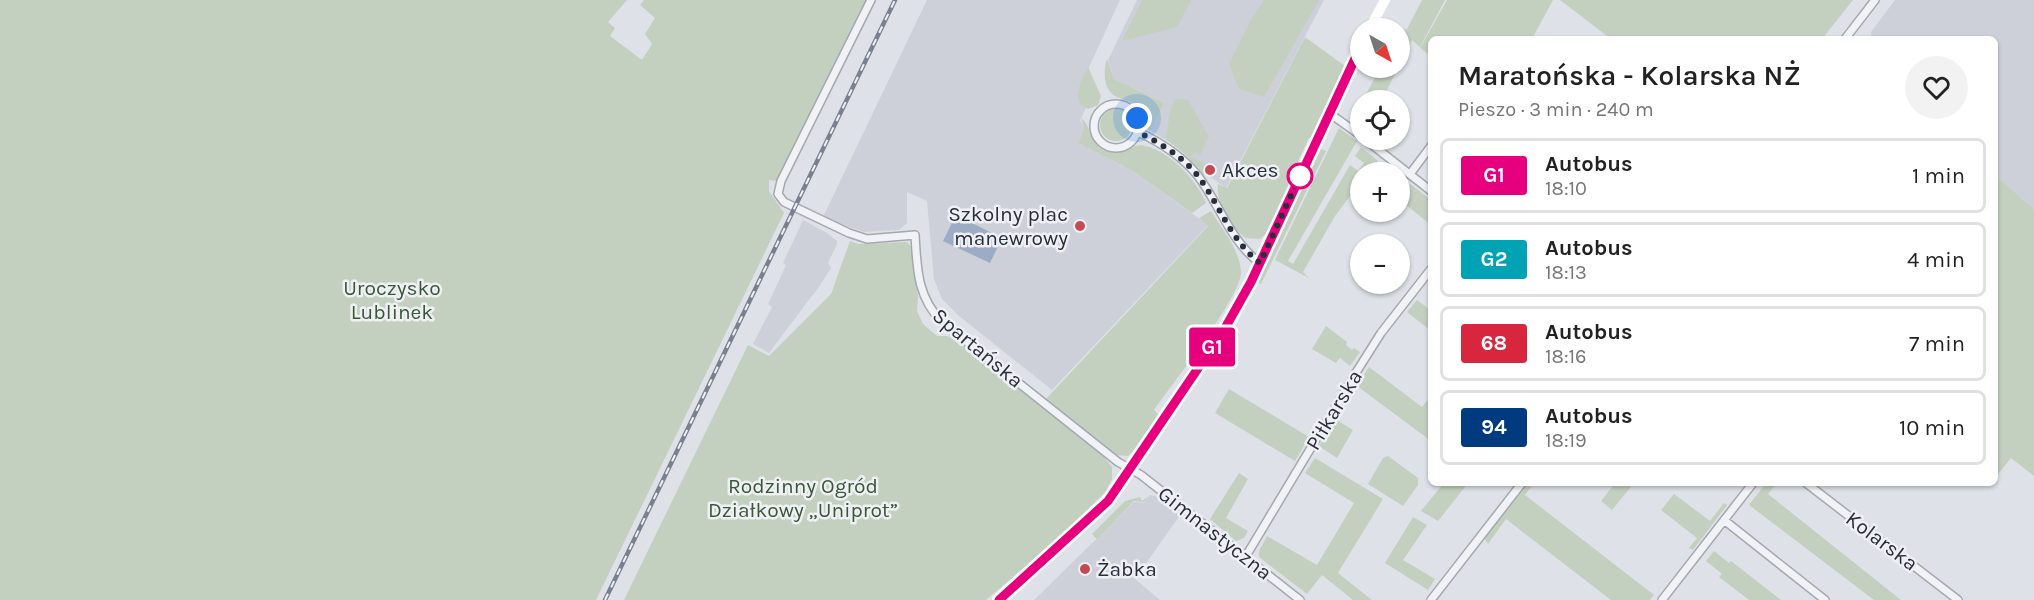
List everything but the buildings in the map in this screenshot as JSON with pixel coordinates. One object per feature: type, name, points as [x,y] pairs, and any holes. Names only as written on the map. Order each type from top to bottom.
[{"type":"main road","points":[[1375,18],[1385,0]]},
{"type":"main road","points":[[999,600],[1108,501],[1227,325],[1260,263],[1350,69]]},
{"type":"street","name":"Spartańska","points":[[871,0],[781,181],[777,192],[779,197],[808,215],[858,237],[870,239],[915,235],[919,283],[926,302],[935,315],[1118,462]]},
{"type":"street","points":[[1847,36],[1875,0]]},
{"type":"street","points":[[1120,103],[1134,111],[1138,132],[1128,145],[1108,147],[1097,138],[1094,131],[1095,117],[1105,106],[1120,103]]},
{"type":"street","points":[[1329,113],[1350,128]]},
{"type":"street","points":[[1138,132],[1173,152],[1193,170],[1241,247],[1260,263]]},
{"type":"street","points":[[1379,150],[1394,162]]},
{"type":"street","points":[[1428,150],[1410,174],[1428,189]]},
{"type":"street","name":"Piłkarska","points":[[1246,556],[1381,333],[1428,273]]},
{"type":"street","name":"Gimnastyczna","points":[[1118,462],[1246,556],[1300,600]]},
{"type":"street","points":[[1431,600],[1520,486]]},
{"type":"street","points":[[1662,600],[1751,486]]},
{"type":"street","name":"Kolarska","points":[[1810,486],[1958,600]]},
{"type":"street","points":[[1724,520],[1826,600]]},
{"type":"shaded area","points":[[927,0],[1120,0],[1078,91],[1091,98],[1080,120],[1084,128],[1078,143],[1131,170],[1208,225],[1052,390],[959,316],[942,299],[934,279],[927,201],[907,192],[907,223],[899,230],[864,232],[823,217]]},
{"type":"shaded area","name":"Akces","points":[[1137,0],[1324,0],[1226,188],[1212,178],[1203,175],[1179,148],[1151,131],[1164,103],[1114,79],[1108,60]]},
{"type":"shaded area","points":[[1895,0],[2034,0],[2034,209],[1998,178],[1998,36],[1872,36],[1871,32]]},
{"type":"shaded area","points":[[803,220],[837,241],[828,263],[831,268],[769,353],[753,344],[772,307],[768,304],[786,265],[783,263]]},
{"type":"shaded area","points":[[1150,495],[1157,497],[1180,515],[1135,579],[1160,600],[1034,600],[1134,502],[1144,503]]},
{"type":"green space","name":"Uroczysko Lublinek","points":[[0,0],[627,0],[608,22],[615,28],[610,36],[642,60],[652,44],[645,34],[655,18],[640,5],[644,0],[867,0],[777,181],[769,180],[769,191],[784,213],[596,600],[0,600]]},
{"type":"green space","points":[[1142,0],[1191,0],[1177,27],[1122,41]]},
{"type":"green space","points":[[1264,0],[1319,0],[1264,97],[1239,89],[1229,64],[1252,18]]},
{"type":"green space","points":[[1422,0],[1445,0],[1420,47],[1412,40],[1410,44],[1410,23]]},
{"type":"green space","points":[[1447,0],[1553,0],[1534,36],[1428,36],[1428,54],[1420,48]]},
{"type":"green space","points":[[1560,0],[1853,0],[1824,36],[1607,36]]},
{"type":"green space","points":[[1305,37],[1345,66],[1312,139],[1309,138],[1288,182],[1291,184],[1270,230],[1260,239],[1246,238],[1240,234],[1225,214],[1219,198],[1218,184],[1227,188]]},
{"type":"green space","points":[[1107,59],[1114,79],[1164,103],[1151,131],[1146,127],[1136,106],[1117,97],[1109,90],[1105,75]]},
{"type":"green space","points":[[1088,67],[1101,96],[1098,105],[1088,109],[1081,105],[1078,95]]},
{"type":"green space","points":[[1375,78],[1393,78],[1387,90],[1368,90]]},
{"type":"green space","points":[[1177,98],[1188,100],[1209,137],[1200,155],[1194,152],[1191,157],[1208,165],[1203,175],[1188,157],[1166,139],[1171,107]]},
{"type":"green space","points":[[1116,109],[1127,114],[1132,125],[1127,136],[1116,141],[1105,136],[1100,125],[1105,114]]},
{"type":"green space","points":[[1081,118],[1096,143],[1107,151],[1141,145],[1161,152],[1188,175],[1206,203],[1192,213],[1131,170],[1078,143],[1084,128]]},
{"type":"green space","points":[[1339,128],[1350,136],[1350,150],[1352,150],[1288,261],[1293,264],[1350,165],[1350,196],[1335,216],[1303,272],[1309,278],[1275,260]]},
{"type":"green space","points":[[1319,148],[1326,151],[1261,284],[1257,282]]},
{"type":"green space","points":[[1359,150],[1365,150],[1378,161],[1363,162],[1355,156]]},
{"type":"green space","points":[[1998,178],[2034,209],[2034,476],[2011,458],[1998,474]]},
{"type":"green space","points":[[1410,184],[1428,198],[1428,223],[1410,208]]},
{"type":"green space","points":[[1211,211],[1230,240],[1240,264],[1238,284],[1218,319],[1154,410],[1159,415],[1128,456],[1116,455],[1045,400],[1208,226],[1199,218]]},
{"type":"green space","name":"Rodzinny Ogród Działkowy „Uniprot”","points":[[850,241],[858,244],[907,242],[911,247],[918,296],[917,311],[923,324],[937,336],[955,339],[1101,453],[1112,467],[1112,479],[1106,491],[1060,537],[986,600],[624,600],[748,345],[769,356],[831,294]]},
{"type":"green space","points":[[1417,300],[1428,308],[1428,329],[1407,312]]},
{"type":"green space","points":[[1326,326],[1347,342],[1346,345],[1352,350],[1354,348],[1360,352],[1350,366],[1340,358],[1336,363],[1312,349]]},
{"type":"green space","points":[[1369,367],[1422,407],[1428,400],[1428,439],[1357,386]]},
{"type":"green space","points":[[1229,389],[1309,437],[1295,461],[1215,413]]},
{"type":"green space","points":[[1335,419],[1353,430],[1337,458],[1319,446]]},
{"type":"green space","points":[[1388,456],[1418,478],[1418,485],[1403,506],[1368,484],[1383,458]]},
{"type":"green space","points":[[1315,458],[1383,499],[1338,573],[1372,600],[1353,600],[1322,575],[1307,594],[1259,557],[1259,551],[1267,536],[1317,565],[1354,503],[1305,473]]},
{"type":"green space","points":[[1239,473],[1248,479],[1226,518],[1248,531],[1244,538],[1236,541],[1210,519]]},
{"type":"green space","points":[[1442,486],[1466,486],[1438,521],[1421,511]]},
{"type":"green space","points":[[1524,486],[1532,486],[1525,495],[1654,595],[1650,600],[1611,600],[1506,519],[1488,544],[1485,539]]},
{"type":"green space","points":[[1613,486],[1632,486],[1612,510],[1601,501]]},
{"type":"green space","points":[[1764,486],[1775,486],[1768,494],[1901,600],[1874,600],[1749,505]]},
{"type":"green space","points":[[1674,494],[1710,521],[1724,503],[1727,505],[1693,550],[1689,548],[1697,538],[1661,510]]},
{"type":"green space","points":[[1149,496],[1144,502],[1134,501],[1097,539],[1092,534],[1125,501],[1140,497],[1142,501]]},
{"type":"green space","points":[[1413,517],[1427,525],[1403,560],[1435,579],[1428,590],[1385,563]]},
{"type":"green space","points":[[1714,551],[1729,563],[1731,561],[1781,600],[1749,600],[1719,577],[1722,574],[1706,561]]},
{"type":"water","points":[[956,215],[1002,238],[990,263],[943,241]]},
{"type":"railway","points":[[605,600],[895,0]]},
{"type":"bus line","name":"G1","points":[[999,600],[1091,519],[1108,501],[1224,330],[1251,282],[1350,69]]},
{"type":"place","name":"Akces","points":[[1210,170]]},
{"type":"place","name":"Szkolny plac manewrowy","points":[[1080,226]]},
{"type":"place","name":"Żabka","points":[[1085,569]]},
{"type":"route","points":[[1137,118],[1138,132],[1173,152],[1193,170],[1241,247],[1260,263],[1300,176]]}]
